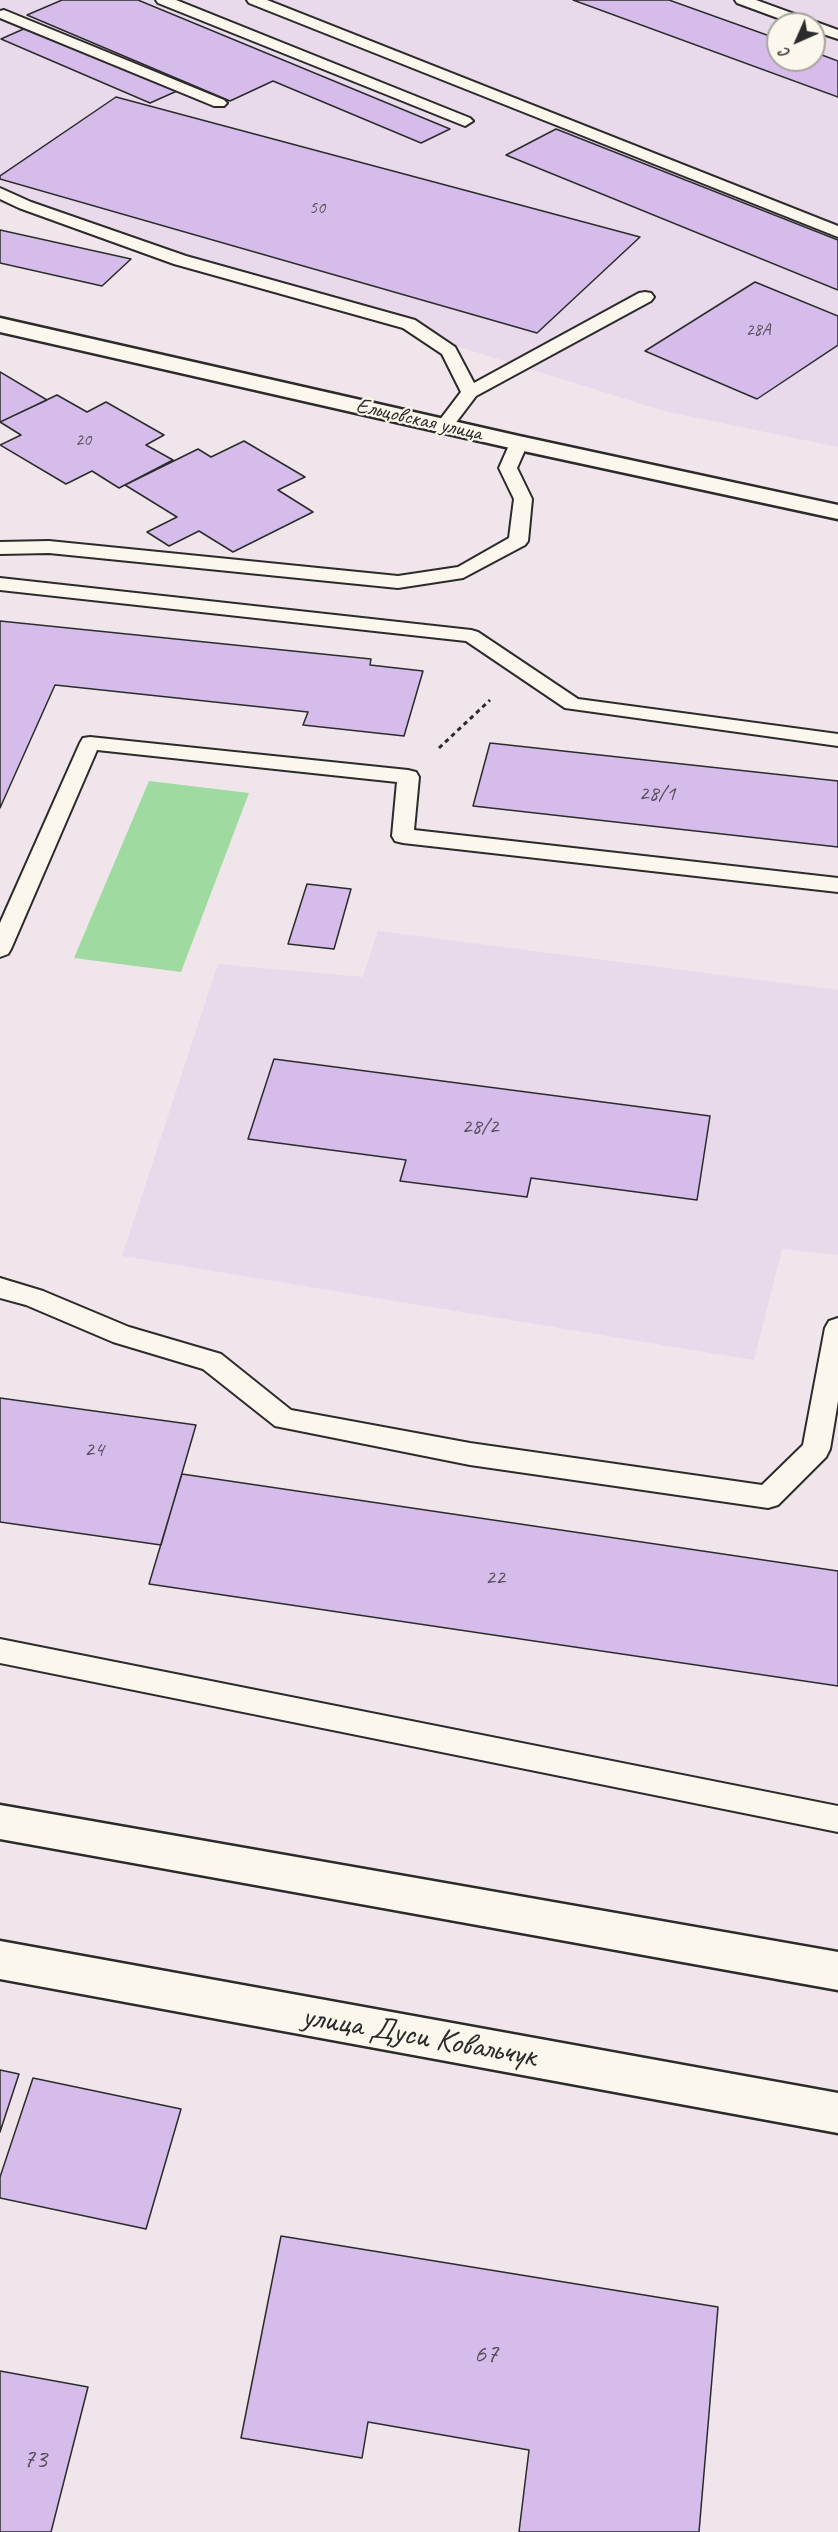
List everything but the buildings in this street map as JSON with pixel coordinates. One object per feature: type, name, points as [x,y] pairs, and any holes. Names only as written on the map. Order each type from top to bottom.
[{"type":"main road","name":"Ельцовская улица","points":[[0,325],[519,443],[838,512]]},
{"type":"main road","points":[[0,1822],[838,1971]]},
{"type":"main road","name":"улица Дуси Ковальчук","points":[[0,1960],[838,2114]]},
{"type":"lane","points":[[163,0],[465,121]]},
{"type":"lane","points":[[254,0],[838,232]]},
{"type":"lane","points":[[271,7],[288,0]]},
{"type":"lane","points":[[742,0],[775,12]]},
{"type":"lane","points":[[6,14],[219,103]]},
{"type":"lane","points":[[0,193],[25,205],[180,260],[409,324],[449,351],[470,392]]},
{"type":"lane","points":[[445,426],[470,392],[645,297]]},
{"type":"lane","points":[[0,548],[50,547],[398,582],[463,572],[518,541],[523,499],[508,468],[519,443]]},
{"type":"lane","points":[[0,584],[471,636],[572,704],[838,740]]},
{"type":"lane","points":[[0,949],[90,743],[408,777],[403,836],[838,885]]},
{"type":"lane","points":[[0,1288],[34,1298],[122,1335],[212,1361],[284,1419],[470,1454],[768,1497],[816,1449],[838,1328]]},
{"type":"lane","points":[[0,1651],[838,1819]]},
{"type":"path","points":[[408,777],[522,670]]},
{"type":"shaded area","points":[[0,0],[838,0],[838,447],[664,411],[0,203]]},
{"type":"shaded area","points":[[378,931],[838,990],[838,1255],[782,1249],[754,1360],[122,1256],[218,964],[363,977]]},
{"type":"green space","points":[[149,781],[249,793],[181,972],[74,958]]}]
